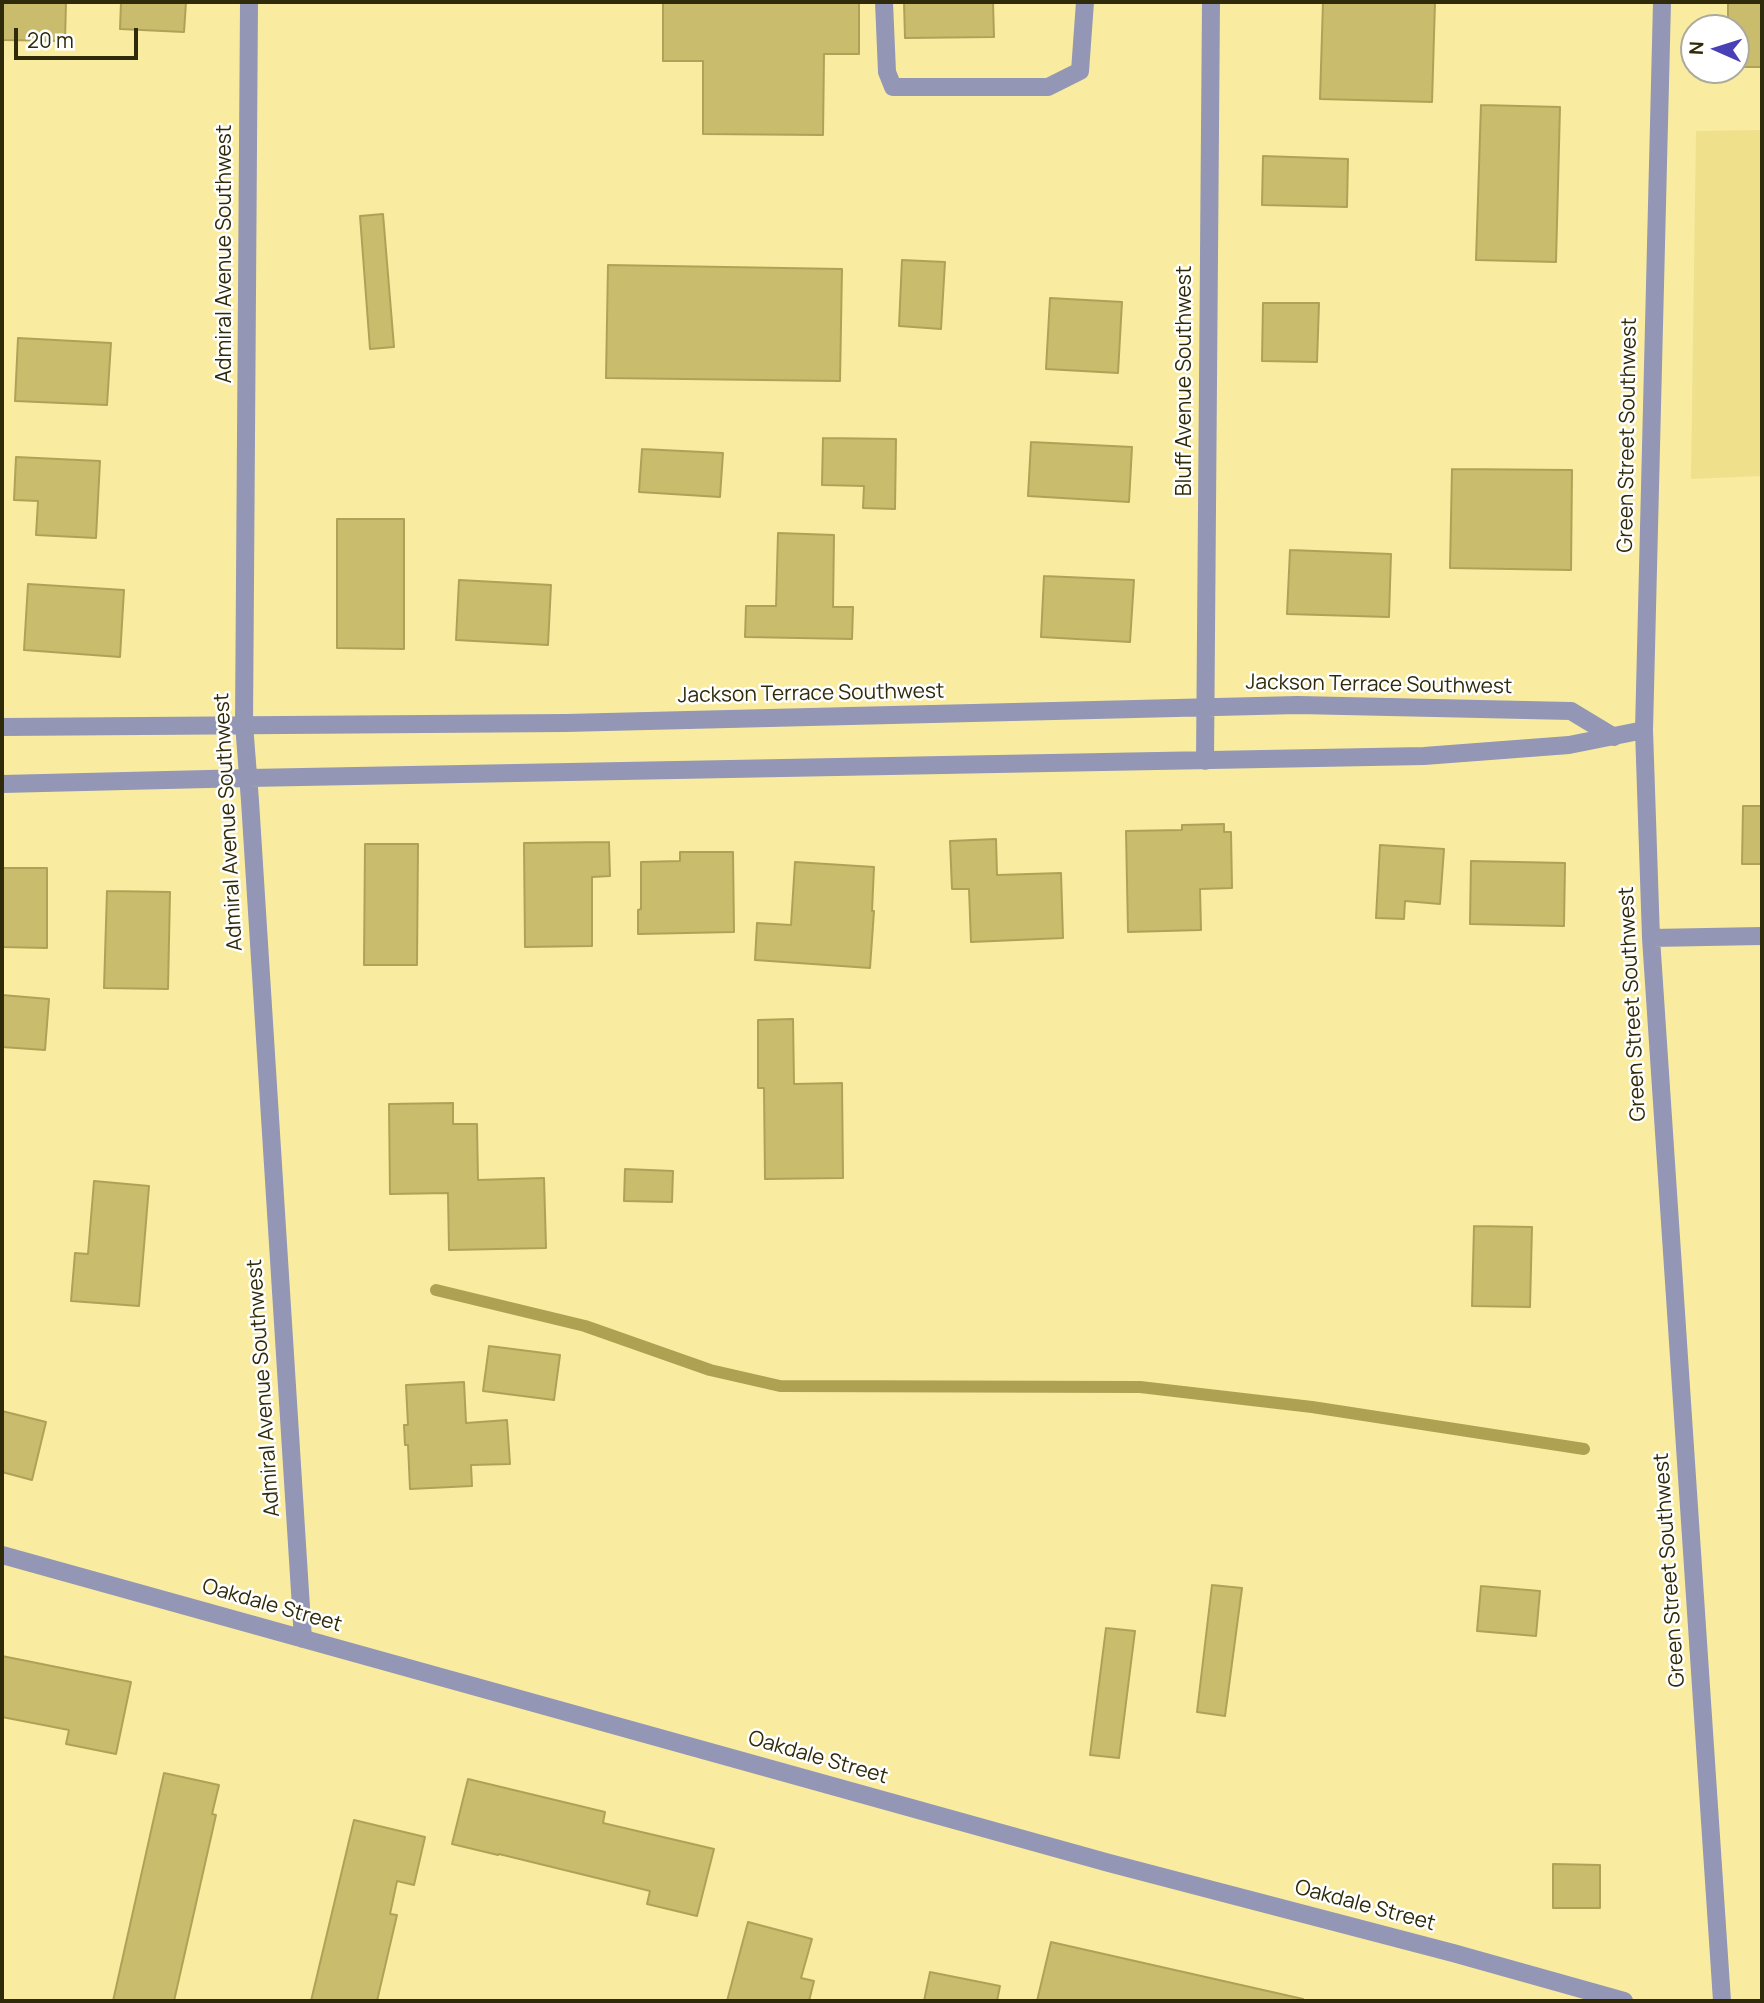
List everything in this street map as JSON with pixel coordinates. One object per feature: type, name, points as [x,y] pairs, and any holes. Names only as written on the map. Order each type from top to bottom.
[{"type":"street","name":"Admiral Avenue Southwest","points":[[250,2],[244,724],[303,1639]]},
{"type":"street","points":[[884,2],[887,72],[893,87],[1048,87],[1080,71],[1084,2]]},
{"type":"street","name":"Bluff Avenue Southwest","points":[[1205,761],[1211,2]]},
{"type":"street","name":"Green Street Southwest","points":[[1662,2],[1644,730],[1651,938],[1722,2001]]},
{"type":"street","name":"Jackson Terrace Southwest","points":[[2,727],[566,723],[1298,705],[1571,711],[1614,737]]},
{"type":"street","points":[[2,784],[1424,756],[1569,745],[1644,730]]},
{"type":"street","points":[[1651,938],[1762,936]]},
{"type":"street","name":"Oakdale Street","points":[[2,1555],[1082,1855],[1624,2001]]},
{"type":"shaded area","points":[[1762,130],[1762,476],[1691,479],[1696,131]]},
{"type":"building","points":[[2,2],[66,2],[65,41],[2,40]]},
{"type":"building","points":[[121,2],[186,2],[184,32],[120,29]]},
{"type":"building","points":[[663,2],[859,2],[859,54],[824,54],[823,135],[703,134],[703,61],[663,61]]},
{"type":"building","points":[[904,2],[993,2],[994,37],[905,38]]},
{"type":"building","points":[[1323,2],[1435,2],[1432,102],[1320,99]]},
{"type":"building","points":[[1728,2],[1762,2],[1762,67],[1750,67],[1750,14],[1728,14]]},
{"type":"building","points":[[1481,105],[1560,107],[1556,262],[1476,260]]},
{"type":"building","points":[[1263,156],[1348,159],[1347,207],[1262,205]]},
{"type":"building","points":[[383,214],[394,347],[370,349],[360,216]]},
{"type":"building","points":[[902,260],[945,262],[941,329],[899,326]]},
{"type":"building","points":[[608,265],[842,269],[840,381],[606,378]]},
{"type":"building","points":[[1050,298],[1122,302],[1118,373],[1046,369]]},
{"type":"building","points":[[1263,303],[1319,303],[1317,362],[1262,361]]},
{"type":"building","points":[[18,338],[111,343],[107,405],[15,401]]},
{"type":"building","points":[[823,438],[896,439],[895,509],[863,508],[864,486],[822,485]]},
{"type":"building","points":[[1031,442],[1132,447],[1129,502],[1028,496]]},
{"type":"building","points":[[642,449],[723,453],[720,497],[639,492]]},
{"type":"building","points":[[16,457],[100,461],[96,538],[36,535],[38,501],[14,500]]},
{"type":"building","points":[[1452,469],[1572,470],[1571,570],[1450,568]]},
{"type":"building","points":[[337,519],[404,519],[404,649],[337,648]]},
{"type":"building","points":[[778,533],[834,535],[833,607],[853,607],[852,639],[745,637],[746,606],[776,606]]},
{"type":"building","points":[[1290,550],[1391,554],[1389,617],[1287,614]]},
{"type":"building","points":[[1044,576],[1134,580],[1130,642],[1041,637]]},
{"type":"building","points":[[459,580],[551,585],[548,645],[456,640]]},
{"type":"building","points":[[28,584],[124,590],[120,657],[24,650]]},
{"type":"building","points":[[1743,806],[1762,806],[1762,864],[1742,864]]},
{"type":"building","points":[[1224,824],[1224,832],[1231,832],[1232,888],[1200,889],[1201,930],[1128,932],[1126,831],[1182,830],[1182,825]]},
{"type":"building","points":[[996,839],[997,875],[1061,873],[1063,938],[971,942],[969,889],[952,889],[950,841]]},
{"type":"building","points":[[609,842],[610,876],[592,877],[592,946],[525,947],[524,843]]},
{"type":"building","points":[[365,844],[418,844],[417,965],[364,965]]},
{"type":"building","points":[[1380,845],[1444,849],[1440,904],[1405,901],[1404,919],[1376,918]]},
{"type":"building","points":[[680,852],[733,852],[734,932],[638,934],[641,862],[680,861]]},
{"type":"building","points":[[1471,861],[1565,863],[1564,926],[1470,924]]},
{"type":"building","points":[[795,862],[874,867],[870,968],[755,960],[757,923],[791,925]]},
{"type":"building","points":[[2,868],[47,868],[47,948],[2,947]]},
{"type":"building","points":[[107,891],[170,892],[168,989],[104,988]]},
{"type":"building","points":[[2,995],[49,999],[45,1050],[2,1047]]},
{"type":"building","points":[[793,1019],[794,1084],[842,1083],[843,1178],[765,1179],[764,1088],[758,1088],[758,1020]]},
{"type":"building","points":[[453,1103],[453,1124],[477,1124],[478,1180],[544,1178],[546,1248],[449,1250],[448,1193],[390,1194],[389,1104]]},
{"type":"building","points":[[625,1169],[673,1171],[672,1202],[624,1201]]},
{"type":"building","points":[[94,1181],[149,1186],[139,1306],[71,1301],[75,1253],[88,1254]]},
{"type":"building","points":[[1474,1226],[1532,1227],[1530,1307],[1472,1306]]},
{"type":"building","points":[[489,1346],[560,1355],[554,1400],[483,1391]]},
{"type":"building","points":[[464,1382],[466,1423],[507,1420],[510,1464],[471,1465],[472,1486],[410,1489],[408,1445],[405,1445],[404,1425],[408,1425],[406,1385]]},
{"type":"building","points":[[2,1411],[46,1422],[32,1480],[2,1472]]},
{"type":"building","points":[[1212,1585],[1242,1588],[1225,1716],[1197,1712]]},
{"type":"building","points":[[1481,1586],[1540,1591],[1536,1636],[1477,1631]]},
{"type":"building","points":[[1106,1628],[1135,1631],[1119,1758],[1090,1755]]},
{"type":"building","points":[[2,1656],[131,1682],[116,1754],[66,1744],[69,1730],[2,1717]]},
{"type":"building","points":[[164,1773],[219,1785],[212,1814],[216,1815],[174,2001],[113,2001]]},
{"type":"building","points":[[468,1779],[605,1812],[603,1823],[714,1849],[697,1916],[647,1904],[650,1891],[452,1844]]},
{"type":"building","points":[[354,1820],[425,1837],[414,1885],[397,1881],[390,1914],[397,1915],[377,2001],[311,2001]]},
{"type":"building","points":[[1553,1864],[1600,1865],[1600,1908],[1553,1908]]},
{"type":"building","points":[[748,1922],[812,1939],[801,1978],[814,1981],[809,2001],[727,2001]]},
{"type":"building","points":[[1051,1942],[1303,1999],[1303,2001],[1037,2001]]},
{"type":"building","points":[[930,1972],[1000,1986],[997,2001],[924,2001]]},
{"type":"waterway","points":[[436,1290],[585,1326],[710,1370],[780,1386],[1140,1387],[1312,1407],[1584,1449]]}]
